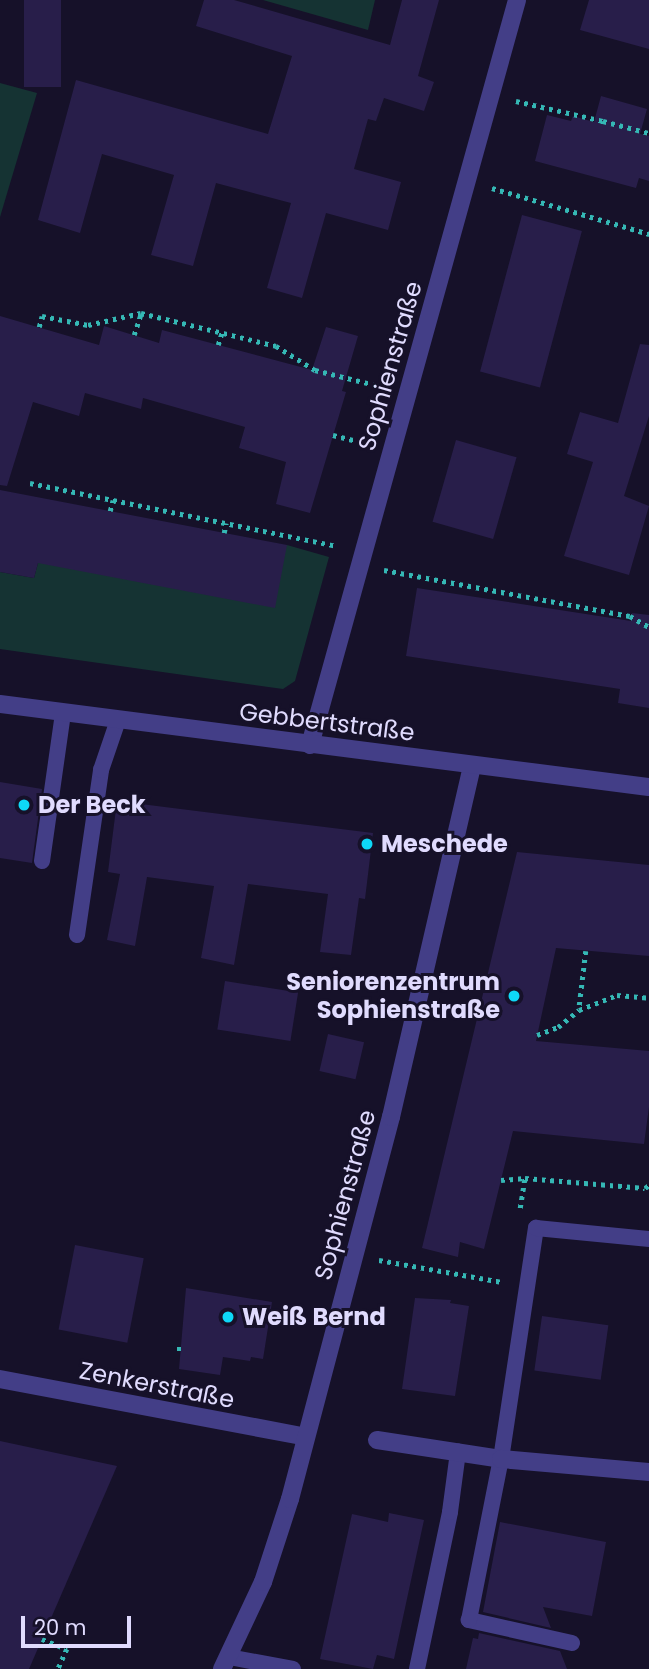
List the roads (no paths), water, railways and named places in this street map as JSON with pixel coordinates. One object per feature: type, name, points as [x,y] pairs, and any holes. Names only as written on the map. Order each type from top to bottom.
[{"type":"street","name":"Sophienstraße","points":[[310,745],[517,0]]},
{"type":"street","name":"Gebbertstraße","points":[[0,704],[649,787]]},
{"type":"street","name":"Sophienstraße","points":[[225,1663],[263,1583],[306,1437],[391,1117],[472,765]]},
{"type":"street","name":"Zenkerstraße","points":[[0,1379],[306,1437]]},
{"type":"street","points":[[377,1440],[501,1459],[649,1472]]},
{"type":"lane","points":[[42,861],[63,713]]},
{"type":"lane","points":[[77,935],[101,770],[118,720]]},
{"type":"lane","points":[[572,1643],[469,1620],[501,1459],[536,1228],[649,1239]]},
{"type":"lane","points":[[417,1669],[450,1512],[458,1452]]},
{"type":"lane","points":[[225,1663],[293,1669]]},
{"type":"place","name":"Der Beck","points":[[24,805]]},
{"type":"place","name":"Meschede","points":[[367,844]]},
{"type":"place","name":"Seniorenzentrum Sophienstraße","points":[[514,996]]},
{"type":"place","name":"Weiß Bernd","points":[[228,1317]]}]
